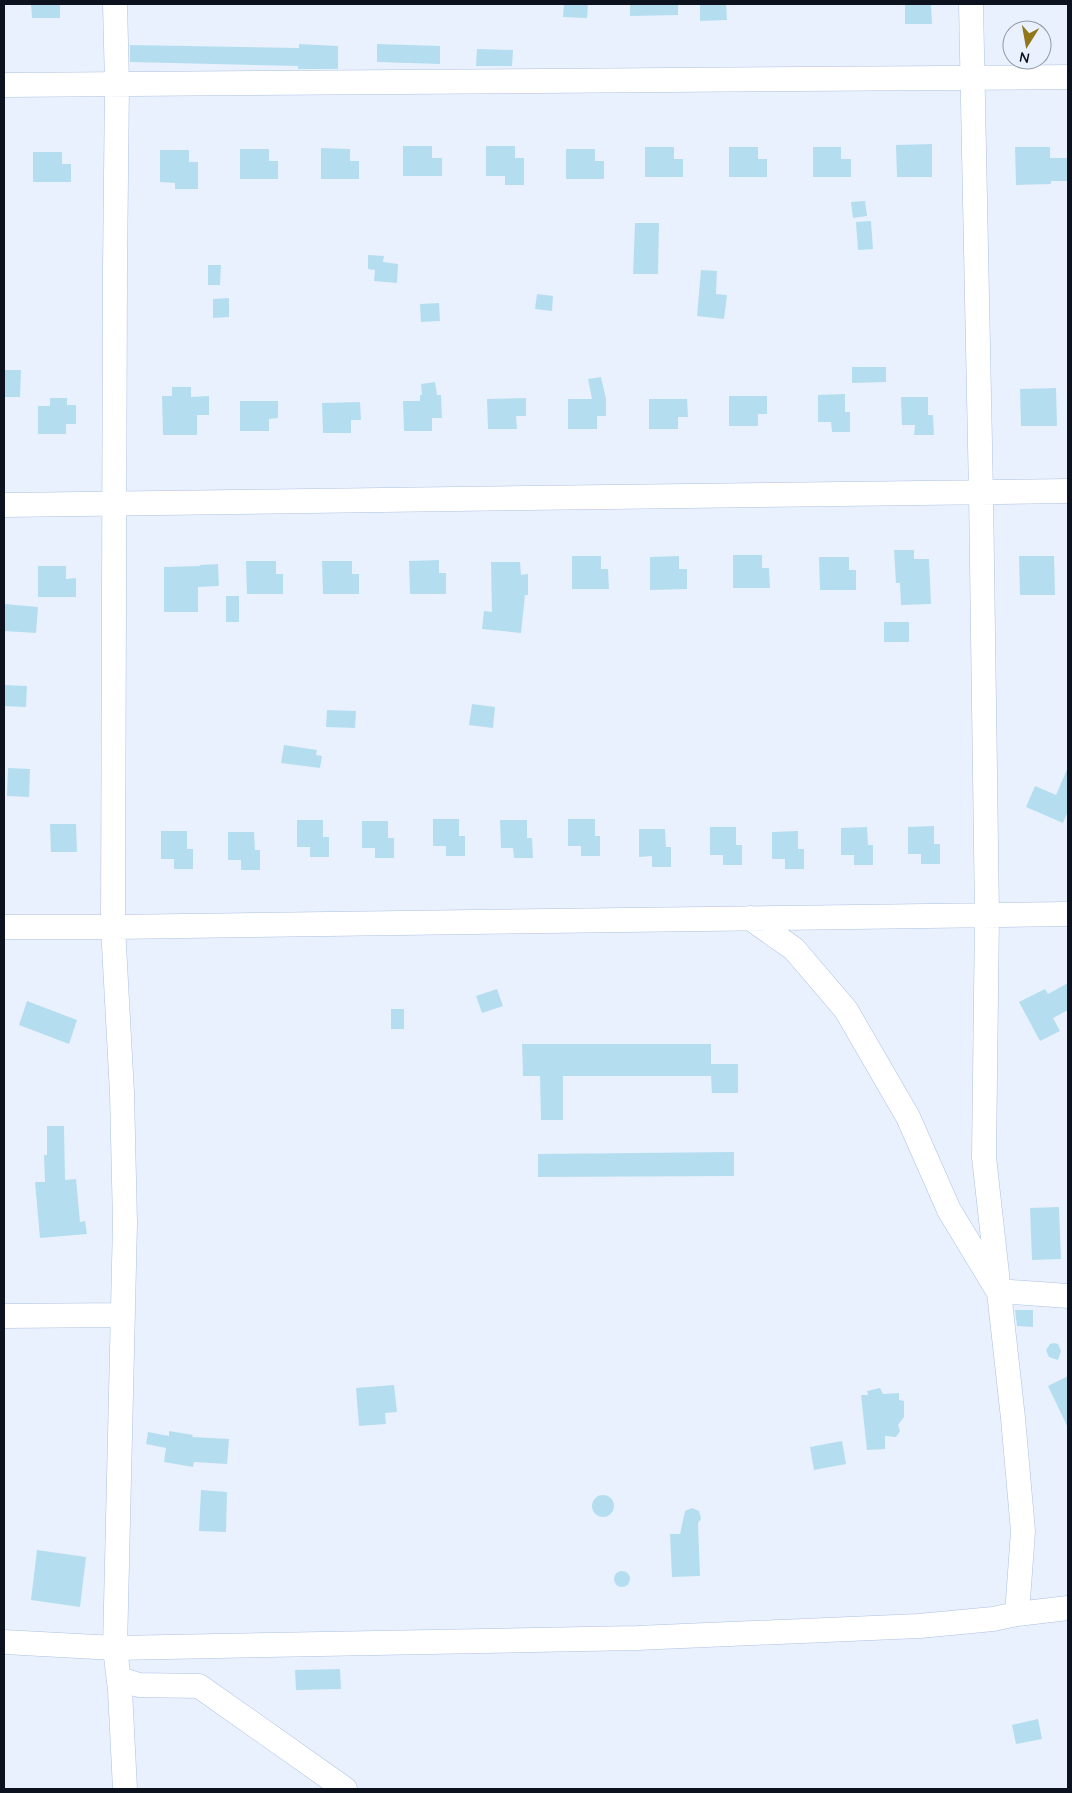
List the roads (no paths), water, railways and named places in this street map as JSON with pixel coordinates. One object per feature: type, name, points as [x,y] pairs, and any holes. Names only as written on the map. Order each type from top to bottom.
[{"type":"street","points":[[115,4],[117,84],[114,268],[113,927],[124,1148],[125,1223],[122,1432],[119,1477],[115,1648],[119,1679],[125,1789]]},
{"type":"street","points":[[971,4],[987,915],[984,1157],[1013,1418],[1023,1532],[1017,1614]]},
{"type":"street","points":[[4,85],[1068,77]]},
{"type":"street","points":[[4,506],[1068,491]]},
{"type":"street","points":[[4,927],[1068,914]]},
{"type":"street","points":[[750,918],[794,949],[846,1010],[908,1117],[949,1210],[998,1291]]},
{"type":"street","points":[[998,1291],[1068,1296]]},
{"type":"street","points":[[4,1316],[123,1315]]},
{"type":"street","points":[[4,1642],[115,1648],[638,1638],[919,1626],[993,1619],[1068,1608]]},
{"type":"street","points":[[119,1679],[139,1685],[199,1686],[345,1789]]}]
